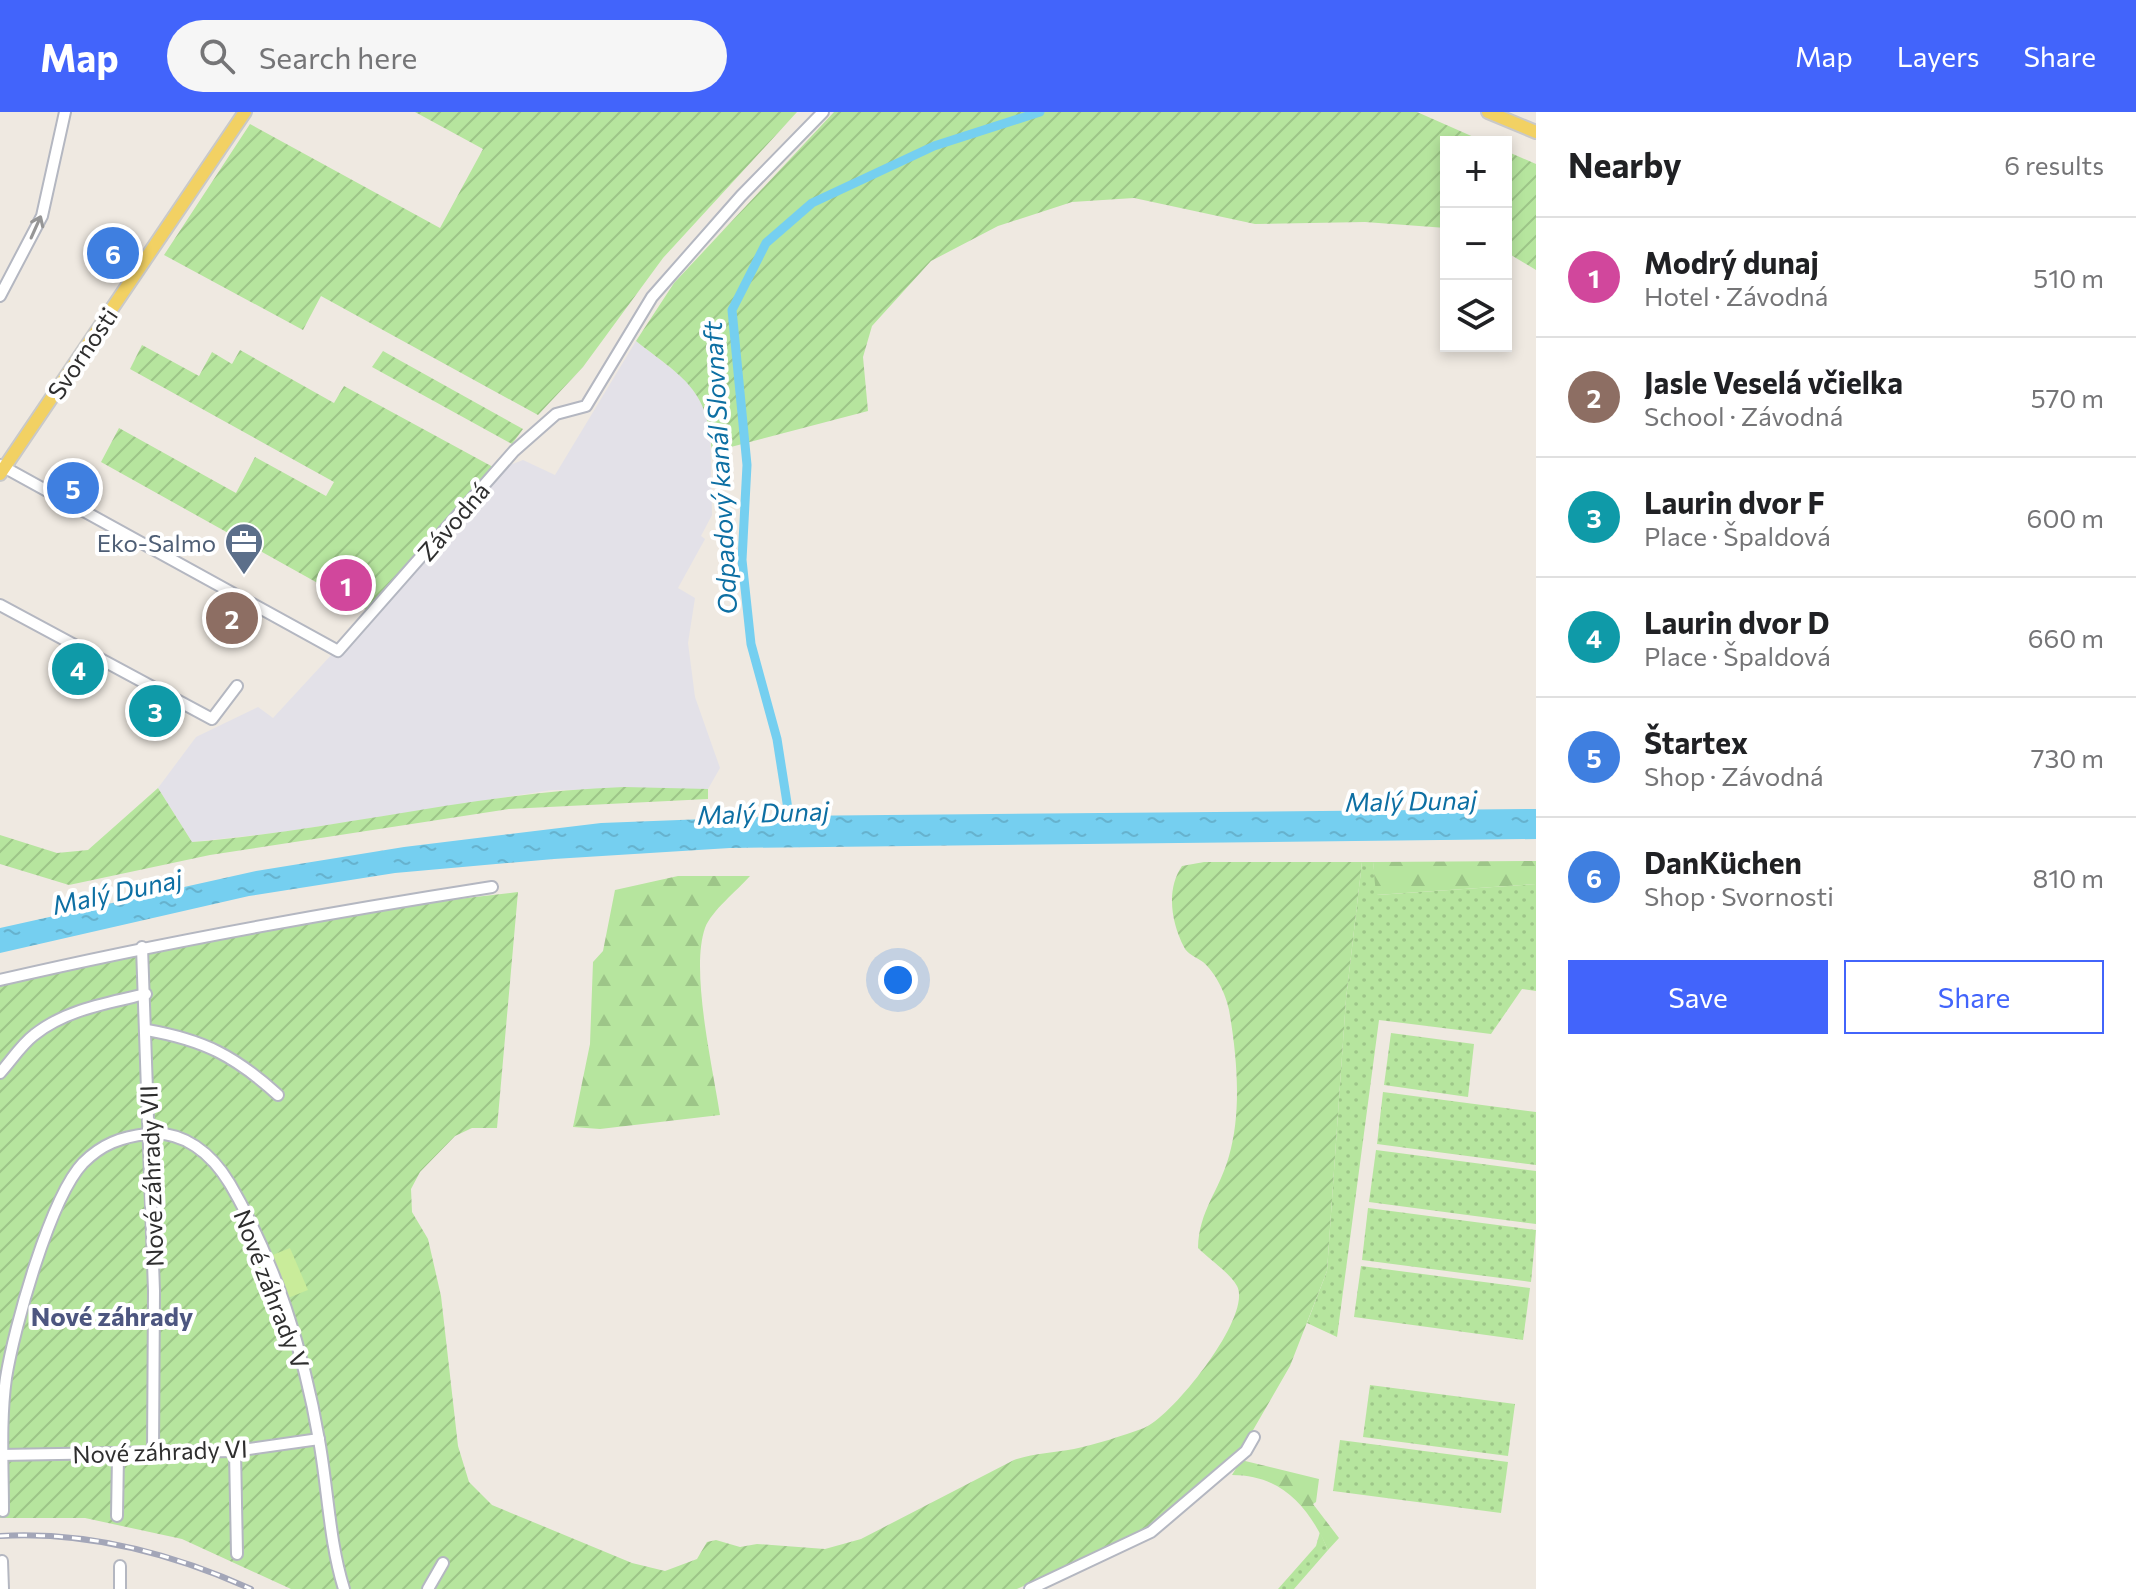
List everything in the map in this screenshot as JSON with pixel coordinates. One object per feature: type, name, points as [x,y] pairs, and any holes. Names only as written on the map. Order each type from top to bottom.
[{"type":"main road","name":"Svornosti","points":[[1,469],[245,112]]},
{"type":"main road","points":[[1488,112],[1536,132]]},
{"type":"street","points":[[0,296],[42,216],[65,112]]},
{"type":"street","name":"Závodná","points":[[1,469],[338,651],[514,451],[556,414],[586,406],[652,297],[741,196],[823,112]]},
{"type":"street","points":[[0,605],[212,719],[237,686]]},
{"type":"street","points":[[0,980],[184,939],[354,907],[492,887]]},
{"type":"street","name":"Nové záhrady VII","points":[[142,947],[154,1291],[153,1453]]},
{"type":"street","points":[[0,1073],[33,1036],[56,1022],[88,1008],[146,994]]},
{"type":"street","points":[[147,1030],[215,1047],[254,1073],[278,1095]]},
{"type":"street","name":"Nové záhrady V","points":[[149,1134],[166,1133],[192,1143],[229,1182],[265,1258],[294,1335],[319,1439],[344,1589]]},
{"type":"street","points":[[3,1511],[6,1379],[20,1309],[77,1170],[111,1141],[149,1134]]},
{"type":"street","points":[[1030,1589],[1151,1532],[1246,1451],[1254,1437]]},
{"type":"street","name":"Nové záhrady VI","points":[[2,1455],[235,1451],[319,1439]]},
{"type":"street","points":[[235,1451],[237,1554]]},
{"type":"street","points":[[117,1516],[118,1455]]},
{"type":"street","points":[[2,1561],[3,1589]]},
{"type":"street","points":[[428,1589],[443,1563]]},
{"type":"street","points":[[120,1566],[120,1589]]},
{"type":"shaded area","points":[[636,341],[694,386],[710,423],[712,515],[701,536],[705,539],[678,588],[695,598],[688,643],[695,697],[720,768],[708,789],[552,790],[283,832],[192,842],[158,788],[196,737],[258,707],[273,718],[333,653],[348,648],[510,465],[523,460],[555,475]]},
{"type":"green space","points":[[415,112],[797,112],[663,258],[583,367],[538,415],[321,296],[303,330],[164,255],[250,124],[440,228],[483,149]]},
{"type":"green space","points":[[834,112],[1417,112],[1471,136],[1440,136],[1440,228],[1365,222],[1255,224],[1134,198],[1072,202],[998,226],[931,261],[872,326],[863,357],[868,411],[712,452],[710,430],[699,399],[680,376],[636,341],[674,283]]},
{"type":"green space","points":[[1512,154],[1536,164],[1536,270],[1512,256]]},
{"type":"green space","points":[[142,345],[199,376],[212,352],[232,364],[240,350],[334,403],[344,386],[493,467],[366,610],[101,462],[119,428],[236,493],[255,457],[326,496],[334,482],[130,369]]},
{"type":"green space","points":[[383,351],[523,429],[512,444],[372,367]]},
{"type":"green space","points":[[624,787],[708,789],[708,799],[509,809],[210,855],[69,885],[0,864],[0,835],[57,853],[88,850],[158,788],[192,842],[515,796]]},
{"type":"green space","points":[[1536,861],[1536,884],[1376,895],[1373,862]]},
{"type":"green space","points":[[1204,862],[1362,862],[1346,999],[1327,1271],[1290,1366],[1241,1451],[1149,1528],[1017,1589],[291,1589],[182,1539],[85,1518],[0,1518],[0,984],[337,913],[518,892],[497,1128],[472,1128],[455,1136],[420,1172],[411,1189],[412,1212],[428,1239],[441,1296],[458,1446],[469,1482],[492,1505],[632,1563],[665,1571],[697,1559],[707,1542],[716,1540],[740,1547],[757,1544],[825,1549],[861,1539],[1014,1460],[1083,1447],[1144,1428],[1173,1405],[1207,1364],[1233,1319],[1239,1300],[1234,1281],[1198,1248],[1202,1223],[1229,1156],[1237,1102],[1232,1027],[1225,997],[1207,966],[1185,949],[1173,916],[1172,895],[1182,866]]},
{"type":"green space","points":[[1362,862],[1373,862],[1377,895],[1536,884],[1536,991],[1522,989],[1491,1034],[1379,1020],[1337,1337],[1307,1323],[1327,1271],[1346,999]]},
{"type":"green space","points":[[678,876],[750,876],[708,921],[701,946],[701,994],[720,1115],[600,1129],[573,1127],[590,1044],[593,962],[603,951],[615,890]]},
{"type":"green space","points":[[1391,1033],[1474,1044],[1468,1097],[1384,1085]]},
{"type":"green space","points":[[1383,1092],[1536,1112],[1536,1165],[1377,1144]]},
{"type":"green space","points":[[1376,1150],[1536,1171],[1536,1224],[1369,1202]]},
{"type":"green space","points":[[1368,1208],[1536,1230],[1531,1282],[1362,1260]]},
{"type":"green space","points":[[290,1248],[308,1290],[288,1298],[270,1256]]},
{"type":"green space","points":[[1361,1266],[1530,1288],[1523,1340],[1354,1317]]},
{"type":"green space","points":[[1370,1385],[1515,1404],[1508,1456],[1363,1437]]},
{"type":"green space","points":[[1340,1440],[1508,1462],[1501,1513],[1333,1491]]},
{"type":"green space","points":[[1241,1460],[1319,1479],[1316,1502],[1313,1504],[1339,1538],[1328,1550],[1312,1520],[1292,1496],[1265,1481],[1232,1475]]},
{"type":"green space","points":[[1320,1532],[1328,1550],[1294,1589],[1278,1589],[1316,1546]]},
{"type":"water","points":[[1536,809],[1536,839],[730,848],[395,873],[249,896],[0,953],[0,928],[256,871],[404,847],[601,823],[783,816]]},
{"type":"waterway","name":"Odpadový kanál Slovnaft","points":[[788,809],[777,739],[751,644],[742,560],[747,465],[732,310],[766,243],[812,203],[934,146],[1040,112]]},
{"type":"railway","points":[[0,1536],[65,1537],[128,1547],[190,1565],[251,1589]]},
{"type":"place","name":"DanKüchen","points":[[113,253]]},
{"type":"place","name":"Štartex","points":[[73,488]]},
{"type":"place","name":"Eko-Salmo","points":[[244,576]]},
{"type":"place","name":"Modrý dunaj","points":[[346,585]]},
{"type":"place","name":"Jasle Veselá včielka","points":[[232,618]]},
{"type":"place","name":"Laurin dvor D","points":[[78,669]]},
{"type":"place","name":"Laurin dvor F","points":[[155,711]]},
{"type":"district","name":"Nové záhrady","points":[[112,1315]]},
{"type":"water label","name":"Malý Dunaj","points":[[1411,800]]},
{"type":"water label","name":"Malý Dunaj","points":[[763,812]]},
{"type":"water label","name":"Malý Dunaj","points":[[117,891]]}]
